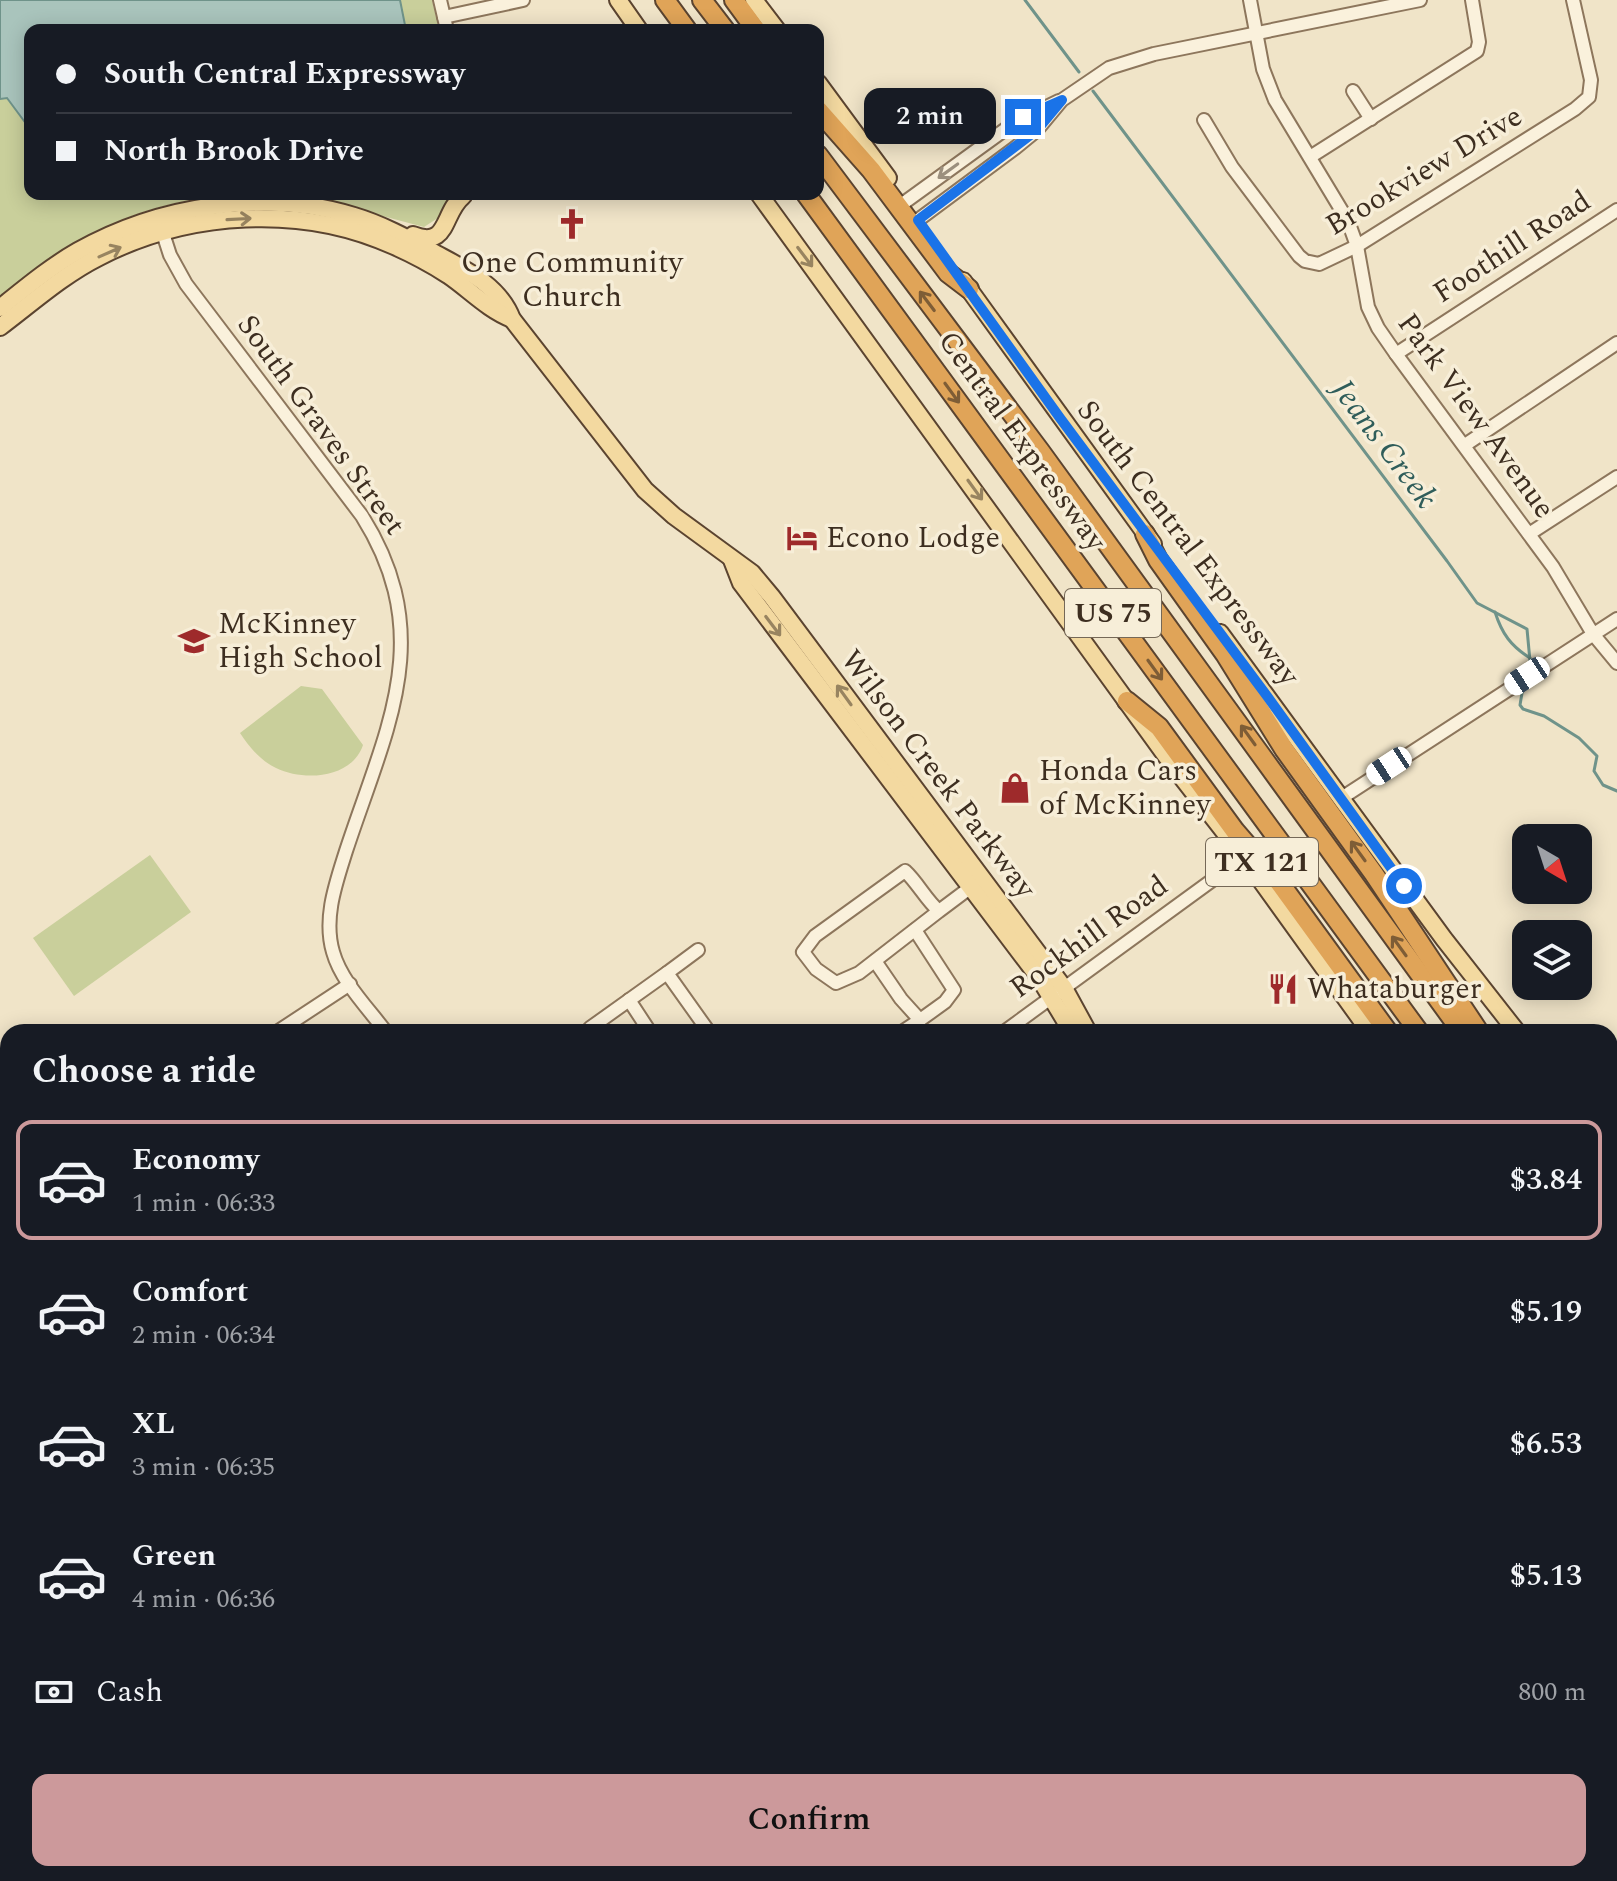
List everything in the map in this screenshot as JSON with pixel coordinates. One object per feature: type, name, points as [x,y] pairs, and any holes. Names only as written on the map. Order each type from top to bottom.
[{"type":"highway","points":[[665,0],[683,24]]},
{"type":"highway","points":[[702,0],[720,24]]},
{"type":"highway","points":[[734,0],[752,24]]},
{"type":"highway","points":[[824,117],[871,170],[948,273],[969,289]]},
{"type":"highway","name":"Central Expressway","points":[[824,163],[1040,451],[1456,1024]]},
{"type":"highway","name":"Central Expressway","points":[[810,200],[1413,1024]]},
{"type":"highway","points":[[1145,534],[1158,560],[1225,654],[1284,749],[1374,874],[1474,1024]]},
{"type":"highway","name":"TX 121","points":[[1127,701],[1159,727],[1235,831],[1279,882],[1382,1024]]},
{"type":"main road","points":[[618,0],[635,24]]},
{"type":"main road","points":[[754,0],[772,24]]},
{"type":"main road","name":"South Central Expressway","points":[[824,91],[1145,534],[1476,983],[1510,1024]]},
{"type":"main road","points":[[333,211],[361,215],[430,239],[442,229],[457,200]]},
{"type":"main road","name":"TX 121","points":[[763,200],[1127,701]]},
{"type":"main road","name":"Wilson Creek Parkway","points":[[0,327],[87,263],[193,209],[246,204],[293,205],[333,211],[387,229],[433,259]]},
{"type":"main road","name":"Wilson Creek Parkway","points":[[0,308],[76,252],[107,236],[160,224],[237,219],[300,221],[374,237],[433,259],[450,259],[506,303],[512,319],[645,490],[674,516],[752,573],[772,597],[1082,1024]]},
{"type":"main road","points":[[19,313],[19,304],[23,299],[65,268],[76,252]]},
{"type":"main road","name":"Wilson Creek Parkway","points":[[732,560],[741,583],[971,887],[1058,993],[1069,1024]]},
{"type":"main road","points":[[1127,701],[1364,1024]]},
{"type":"street","points":[[440,0],[446,23],[523,0]]},
{"type":"street","name":"Park View Avenue","points":[[1250,0],[1266,81],[1343,211],[1357,246],[1368,307],[1378,328],[1562,580],[1593,634],[1617,663]]},
{"type":"street","points":[[918,220],[1037,130],[1062,100],[1093,76],[1124,62],[1420,0]]},
{"type":"street","points":[[1310,157],[1477,51],[1479,42],[1472,0]]},
{"type":"street","name":"Brookview Drive","points":[[1204,120],[1232,167],[1305,261],[1319,264],[1357,246],[1575,109],[1589,97],[1591,80],[1573,0]]},
{"type":"street","points":[[1353,91],[1371,119]]},
{"type":"street","points":[[905,202],[1029,114],[1062,100]]},
{"type":"street","points":[[982,147],[995,164]]},
{"type":"street","points":[[433,259],[461,200]]},
{"type":"street","name":"Foothill Road","points":[[1396,354],[1617,210]]},
{"type":"street","name":"South Graves Street","points":[[160,224],[175,266],[192,293],[362,516],[384,556],[397,597],[403,640],[399,687],[332,900],[330,937],[333,955],[380,1024]]},
{"type":"street","points":[[1465,445],[1617,343]]},
{"type":"street","points":[[1529,534],[1617,477]]},
{"type":"street","points":[[1340,799],[1617,619]]},
{"type":"street","name":"Rockhill Road","points":[[1015,1024],[1244,857]]},
{"type":"street","points":[[939,911],[905,871],[815,936],[803,952],[816,969],[836,983],[859,973],[971,887]]},
{"type":"street","points":[[914,1024],[945,1002],[954,990],[915,930]]},
{"type":"street","points":[[596,1024],[698,950]]},
{"type":"street","points":[[875,961],[920,1020]]},
{"type":"street","points":[[667,973],[703,1024]]},
{"type":"street","points":[[289,1024],[350,984]]},
{"type":"street","points":[[629,1000],[645,1024]]},
{"type":"green space","points":[[0,0],[432,0],[438,24],[24,24],[24,200],[194,200],[141,213],[112,224],[58,255],[0,297]]},
{"type":"green space","points":[[322,200],[450,200],[441,216],[424,227]]},
{"type":"green space","points":[[301,686],[322,689],[363,745],[349,764],[338,770],[313,776],[276,768],[265,762],[240,733]]},
{"type":"green space","points":[[150,855],[191,912],[74,996],[33,938]]},
{"type":"water","points":[[0,0],[400,0],[405,24],[24,24],[24,121],[7,98],[0,99]]},
{"type":"waterway","name":"Jeans Creek","points":[[1025,0],[1079,72]]},
{"type":"waterway","name":"Jeans Creek","points":[[1093,91],[1477,603],[1527,629],[1530,661],[1527,672]]},
{"type":"waterway","points":[[1495,612],[1508,639],[1530,658]]},
{"type":"waterway","name":"Jeans Creek","points":[[1523,687],[1520,705],[1523,709],[1544,716],[1579,738],[1597,756],[1594,771],[1603,785],[1617,791]]},
{"type":"place","name":"One Community Church","points":[[572,224]]},
{"type":"place","name":"Econo Lodge","points":[[802,538]]},
{"type":"place","name":"McKinney High School","points":[[194,641]]},
{"type":"place","name":"Honda Cars of McKinney","points":[[1015,788]]},
{"type":"place","name":"Whataburger","points":[[1283,989]]},
{"type":"route","points":[[1023,117],[1062,100],[1037,130],[918,220],[1404,886]]}]
